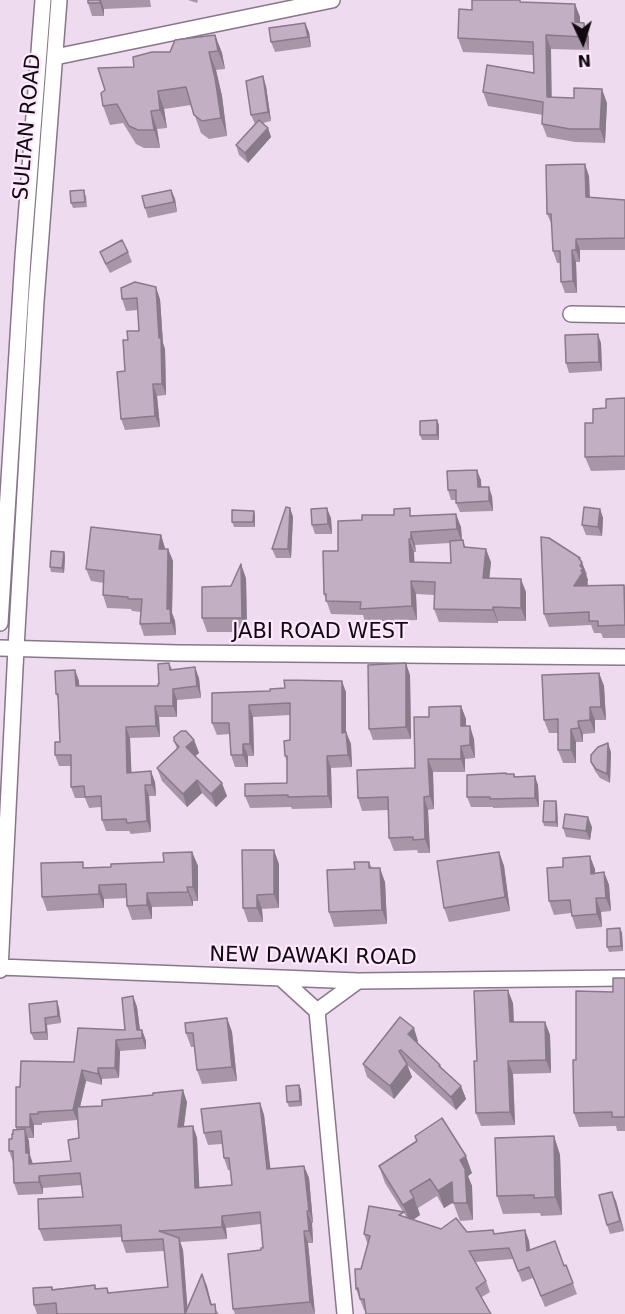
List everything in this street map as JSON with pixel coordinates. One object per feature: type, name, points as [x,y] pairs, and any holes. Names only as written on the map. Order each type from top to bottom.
[{"type":"street","name":"SULTAN ROAD","points":[[28,301],[23,257],[43,0]]},
{"type":"street","name":"SULTAN ROAD","points":[[28,301],[39,258],[59,0]]},
{"type":"street","points":[[55,57],[332,0]]},
{"type":"street","points":[[0,623],[28,301]]},
{"type":"street","points":[[0,968],[16,648],[28,301]]},
{"type":"street","points":[[571,314],[625,315]]},
{"type":"street","name":"JABI ROAD WEST","points":[[0,648],[178,653],[625,657]]},
{"type":"street","name":"NEW DAWAKI ROAD","points":[[0,968],[358,981],[625,978]]},
{"type":"street","points":[[282,979],[317,1011],[345,1314]]},
{"type":"street","points":[[317,1011],[358,981]]},
{"type":"building","points":[[88,0],[100,0],[100,3],[88,3]]},
{"type":"building","points":[[472,0],[520,0],[520,2],[575,4],[575,22],[584,23],[584,37],[546,35],[547,97],[574,98],[574,88],[602,89],[600,129],[570,129],[542,124],[543,102],[483,92],[487,65],[534,73],[533,42],[458,38],[459,9],[472,10]]},
{"type":"building","points":[[305,23],[308,37],[271,42],[269,28]]},
{"type":"building","points":[[215,35],[218,51],[209,52],[221,118],[202,121],[194,115],[186,87],[158,91],[160,110],[151,111],[154,130],[138,130],[129,126],[117,104],[103,106],[101,93],[105,90],[98,68],[134,67],[133,57],[152,52],[170,52],[175,40]]},
{"type":"building","points":[[263,76],[268,112],[251,115],[246,81]]},
{"type":"building","points":[[259,120],[268,128],[245,153],[236,145]]},
{"type":"building","points":[[585,164],[586,197],[625,200],[625,238],[576,239],[576,250],[572,250],[573,281],[561,282],[560,251],[553,251],[551,214],[547,214],[546,165]]},
{"type":"building","points":[[84,190],[85,202],[71,203],[70,191]]},
{"type":"building","points":[[171,190],[174,202],[145,208],[142,196]]},
{"type":"building","points":[[122,240],[128,252],[106,264],[100,252]]},
{"type":"building","points":[[135,282],[156,287],[159,338],[161,338],[162,384],[153,384],[155,416],[121,419],[117,372],[125,371],[123,340],[128,340],[127,331],[139,331],[137,298],[122,299],[121,288]]},
{"type":"building","points":[[598,334],[599,362],[566,363],[565,335]]},
{"type":"building","points":[[625,398],[625,456],[585,457],[585,423],[593,423],[593,409],[606,408],[606,399]]},
{"type":"building","points":[[437,420],[437,435],[420,435],[420,421]]},
{"type":"building","points":[[477,470],[478,487],[489,487],[489,501],[456,503],[456,490],[448,490],[447,471]]},
{"type":"building","points":[[286,507],[290,508],[288,549],[272,549]]},
{"type":"building","points":[[584,507],[600,509],[598,527],[582,525]]},
{"type":"building","points":[[327,508],[328,524],[312,525],[311,509]]},
{"type":"building","points":[[410,508],[410,516],[456,514],[457,529],[411,532],[410,562],[451,563],[450,541],[463,540],[464,547],[486,549],[483,578],[521,579],[521,608],[434,609],[435,582],[411,581],[412,606],[360,609],[361,602],[326,601],[323,551],[338,551],[338,521],[362,520],[362,515],[394,515],[394,509]]},
{"type":"building","points":[[232,510],[254,511],[253,522],[232,522]]},
{"type":"building","points":[[91,527],[161,535],[159,549],[168,549],[167,609],[170,609],[171,623],[140,624],[142,599],[103,595],[104,571],[86,569]]},
{"type":"building","points":[[541,537],[549,538],[580,558],[583,572],[574,586],[624,585],[625,625],[598,626],[598,621],[589,621],[589,612],[544,614]]},
{"type":"building","points":[[51,551],[64,552],[62,568],[50,567]]},
{"type":"building","points":[[241,564],[242,618],[202,618],[202,587],[231,586]]},
{"type":"building","points":[[169,663],[170,670],[195,667],[197,686],[173,689],[173,706],[155,706],[156,726],[126,727],[127,773],[151,771],[152,785],[145,785],[147,821],[127,823],[126,819],[102,820],[101,796],[85,797],[84,786],[71,787],[71,755],[55,755],[55,742],[60,742],[55,671],[75,670],[76,686],[158,686],[158,664]]},
{"type":"building","points":[[406,663],[406,727],[369,729],[368,665]]},
{"type":"building","points":[[599,673],[601,707],[590,707],[590,720],[578,721],[579,728],[571,729],[571,750],[558,750],[558,719],[544,720],[542,675]]},
{"type":"building","points":[[284,680],[342,681],[342,733],[346,732],[348,755],[327,756],[328,796],[245,796],[245,784],[287,783],[287,756],[285,756],[284,741],[290,740],[290,703],[249,705],[250,744],[243,744],[243,755],[231,755],[229,723],[212,723],[212,693],[270,691],[270,689],[285,688]]},
{"type":"building","points":[[461,706],[461,726],[470,726],[470,745],[461,746],[461,759],[428,759],[430,796],[424,797],[425,839],[389,838],[388,797],[358,798],[357,770],[415,768],[414,717],[429,717],[429,707]]},
{"type":"building","points":[[181,731],[186,731],[194,740],[186,747],[222,783],[211,794],[197,780],[183,794],[157,768],[179,747],[174,737]]},
{"type":"building","points":[[608,743],[607,774],[596,769],[591,762],[591,755],[598,747]]},
{"type":"building","points":[[514,774],[514,777],[535,776],[535,798],[467,797],[467,775]]},
{"type":"building","points":[[544,801],[556,801],[556,822],[543,822]]},
{"type":"building","points":[[565,814],[588,817],[586,831],[563,828]]},
{"type":"building","points":[[242,850],[274,850],[274,894],[257,895],[257,908],[243,908]]},
{"type":"building","points":[[192,852],[193,887],[187,887],[188,892],[147,893],[147,905],[127,906],[126,884],[99,885],[99,894],[42,897],[41,863],[83,862],[83,868],[111,867],[111,864],[164,862],[163,853]]},
{"type":"building","points":[[499,852],[505,897],[444,908],[437,861]]},
{"type":"building","points":[[590,856],[591,874],[604,872],[606,898],[596,898],[597,914],[572,916],[570,900],[549,901],[547,868],[563,867],[563,858]]},
{"type":"building","points":[[354,862],[369,862],[369,868],[380,868],[382,910],[329,912],[327,870],[355,869]]},
{"type":"building","points":[[620,928],[621,946],[607,947],[607,929]]},
{"type":"building","points":[[613,978],[625,978],[625,1117],[612,1117],[612,1112],[574,1113],[573,1060],[576,1060],[576,991],[613,992]]},
{"type":"building","points":[[508,990],[510,1022],[545,1022],[546,1060],[508,1061],[510,1112],[476,1113],[474,1061],[477,1061],[474,991]]},
{"type":"building","points":[[133,996],[137,1030],[142,1030],[142,1038],[116,1040],[115,1068],[98,1068],[98,1074],[82,1070],[73,1110],[30,1114],[30,1127],[16,1127],[16,1087],[20,1087],[21,1061],[74,1062],[78,1028],[125,1030],[122,998]]},
{"type":"building","points":[[57,1001],[58,1016],[45,1018],[46,1032],[31,1033],[29,1004]]},
{"type":"building","points":[[400,1017],[414,1028],[408,1034],[461,1086],[451,1097],[401,1050],[399,1051],[407,1064],[390,1086],[363,1064]]},
{"type":"building","points":[[227,1018],[232,1067],[197,1070],[193,1033],[186,1033],[185,1023]]},
{"type":"building","points":[[299,1085],[300,1101],[287,1102],[286,1086]]},
{"type":"building","points":[[183,1090],[178,1127],[193,1126],[195,1188],[232,1185],[229,1158],[224,1158],[221,1131],[204,1133],[201,1109],[260,1103],[267,1169],[304,1166],[309,1211],[307,1211],[309,1231],[304,1231],[310,1302],[233,1309],[228,1254],[263,1248],[260,1212],[222,1216],[222,1227],[159,1231],[179,1238],[185,1314],[57,1314],[56,1303],[34,1305],[33,1288],[52,1287],[52,1290],[95,1285],[95,1289],[107,1288],[108,1293],[168,1287],[163,1239],[122,1241],[121,1225],[39,1229],[38,1199],[83,1197],[80,1173],[39,1176],[39,1182],[14,1183],[13,1151],[9,1151],[9,1139],[12,1139],[13,1130],[25,1129],[29,1164],[71,1161],[68,1140],[79,1138],[77,1107],[102,1106],[102,1100]]},
{"type":"building","points":[[442,1118],[466,1156],[460,1160],[465,1169],[467,1203],[453,1203],[452,1182],[438,1191],[430,1179],[410,1191],[414,1198],[403,1205],[379,1166],[417,1141],[415,1136]]},
{"type":"building","points":[[554,1136],[555,1197],[497,1196],[495,1138]]},
{"type":"building","points":[[612,1192],[620,1221],[607,1225],[599,1195]]},
{"type":"building","points":[[369,1206],[404,1212],[399,1215],[441,1229],[456,1218],[467,1232],[493,1230],[494,1234],[525,1230],[527,1251],[555,1241],[573,1283],[541,1296],[529,1267],[518,1271],[509,1248],[469,1251],[486,1281],[476,1288],[491,1314],[366,1314],[364,1299],[360,1299],[358,1288],[356,1289],[355,1269],[361,1269],[370,1236],[364,1234]]},
{"type":"building","points":[[202,1274],[211,1305],[215,1304],[216,1314],[185,1314]]}]
